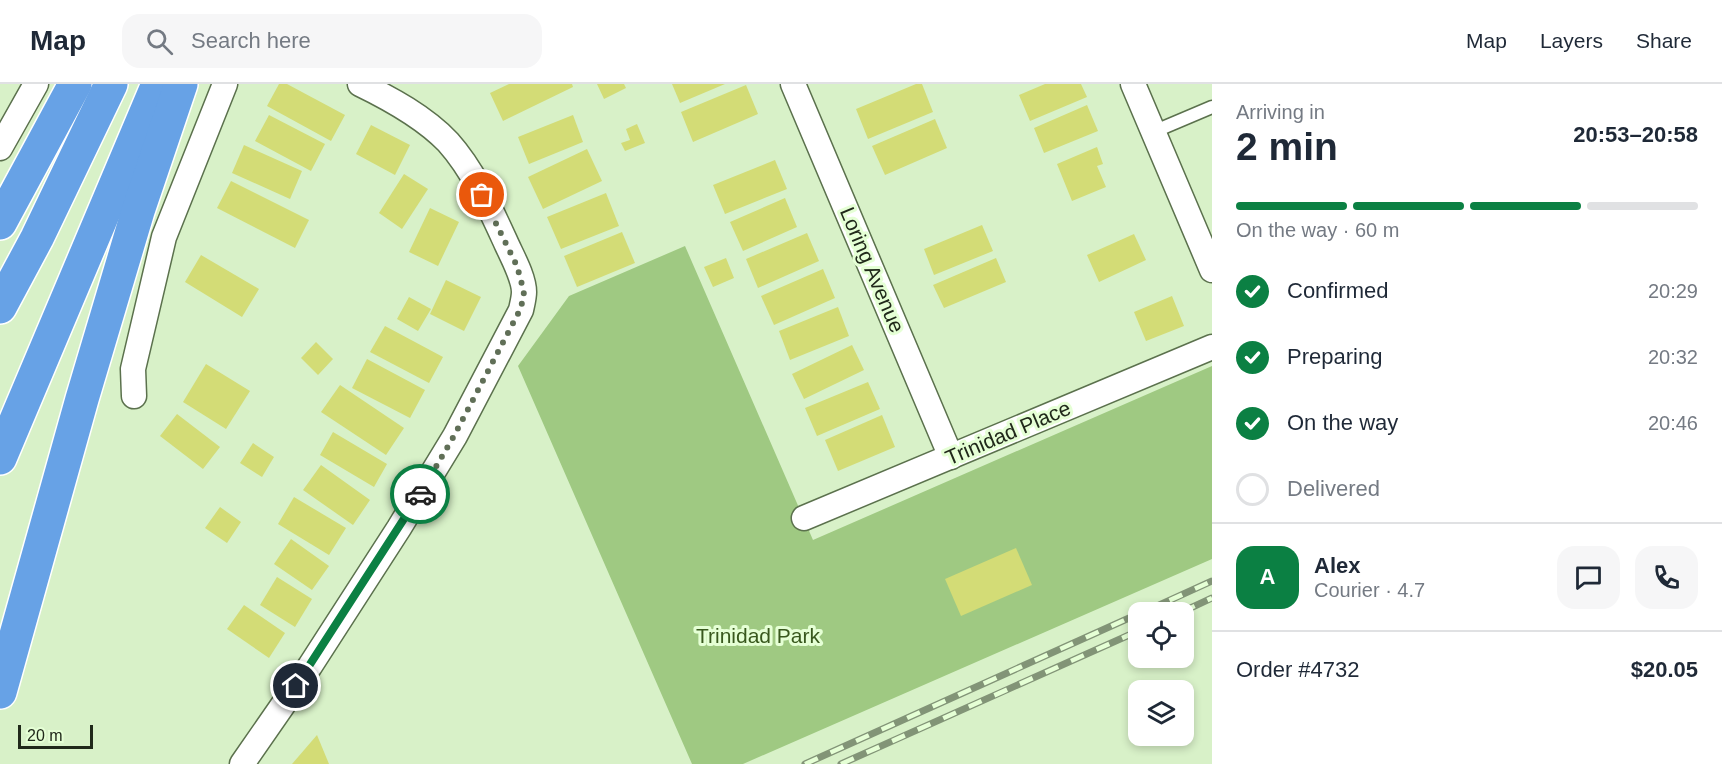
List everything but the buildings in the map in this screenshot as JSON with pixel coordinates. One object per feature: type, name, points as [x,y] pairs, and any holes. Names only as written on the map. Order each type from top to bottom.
[{"type":"highway","points":[[0,223],[75,84]]},
{"type":"highway","points":[[0,308],[37,238],[111,84]]},
{"type":"highway","points":[[0,458],[158,84]]},
{"type":"highway","points":[[0,692],[129,240],[182,84]]},
{"type":"street","points":[[0,148],[36,84]]},
{"type":"street","points":[[134,396],[133,369],[164,237],[225,84]]},
{"type":"street","points":[[242,764],[310,666],[399,528],[454,436],[521,310],[523,300],[524,292],[517,266],[466,165],[447,142],[422,119],[385,96],[360,84]]},
{"type":"street","name":"Loring Avenue","points":[[793,84],[951,457]]},
{"type":"street","points":[[1133,84],[1212,270]]},
{"type":"street","name":"Trinidad Place","points":[[804,518],[1212,347]]},
{"type":"lane","points":[[1153,132],[1212,107]]},
{"type":"green space","name":"Trinidad Park","points":[[685,246],[813,540],[1212,366],[1212,559],[743,764],[692,764],[518,366],[569,296]]},
{"type":"railway","points":[[1166,602],[1212,581]]},
{"type":"railway","points":[[1194,606],[1212,598]]},
{"type":"railway","points":[[805,764],[1128,619]]},
{"type":"railway","points":[[841,764],[1128,635]]},
{"type":"way so far","points":[[420,494],[454,436],[521,310],[524,292],[517,266],[482,195]]},
{"type":"route","points":[[296,686],[420,494]]}]
